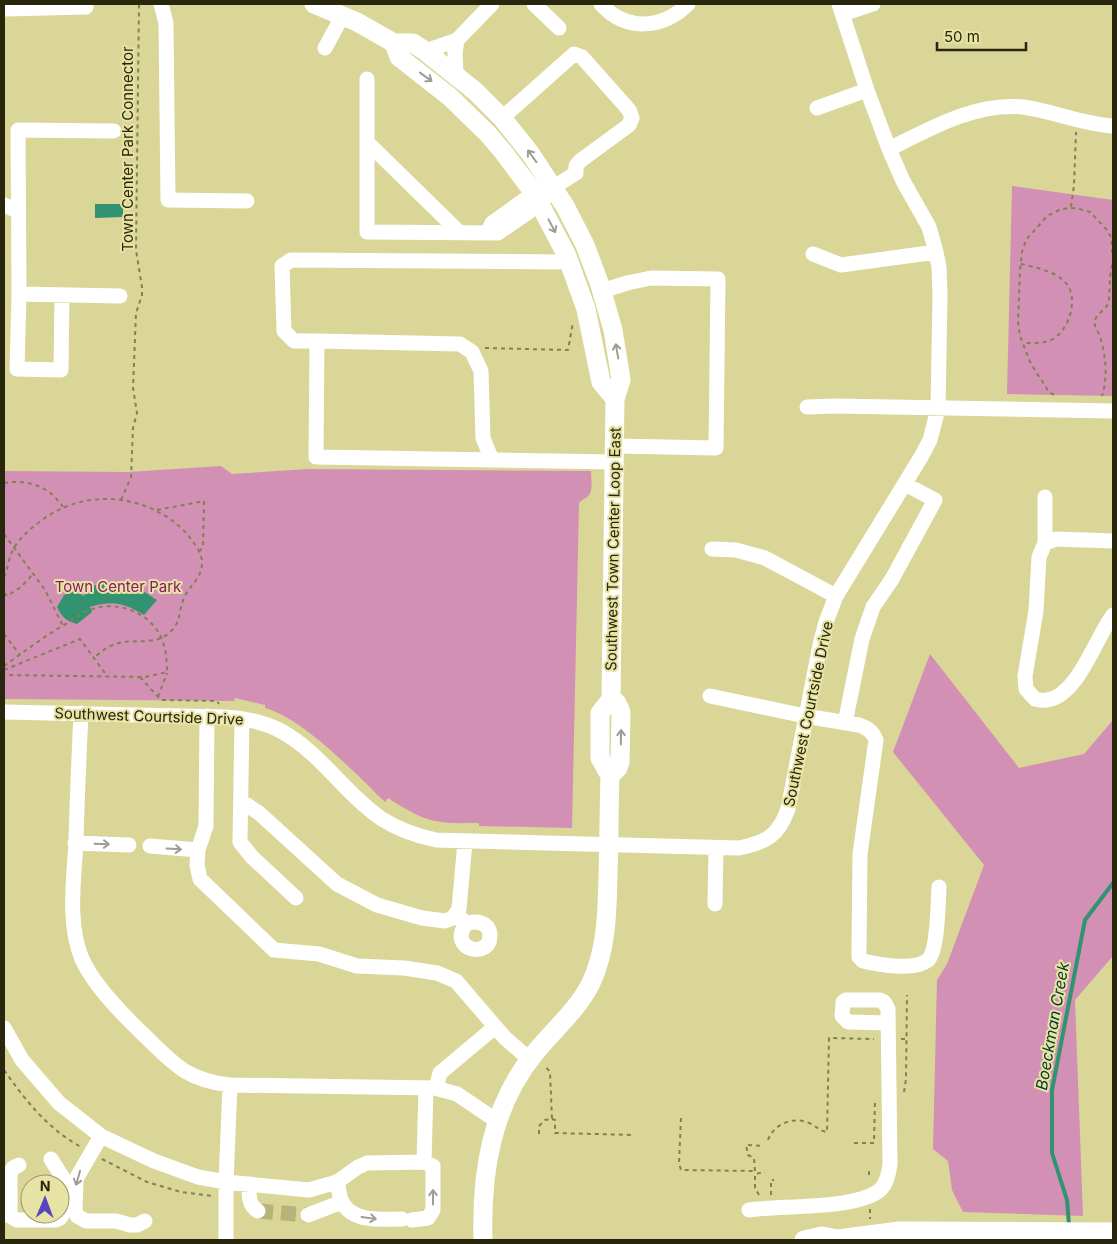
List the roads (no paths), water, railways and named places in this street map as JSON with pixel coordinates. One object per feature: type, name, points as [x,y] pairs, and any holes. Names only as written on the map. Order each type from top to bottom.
[{"type":"main road","name":"Southwest Town Center Loop East","points":[[314,4],[346,10],[394,43],[413,43],[456,75],[502,118],[554,187],[585,245],[602,291],[613,330],[621,380],[615,399],[611,698],[618,705],[621,724],[620,762],[610,776],[606,925],[603,946],[591,983],[537,1063],[511,1089],[497,1121],[490,1145],[484,1181],[483,1240]]},
{"type":"main road","points":[[394,43],[399,58],[450,97],[488,134],[537,199],[556,232],[569,262],[586,309],[601,382],[615,399]]},
{"type":"main road","points":[[804,1240],[822,1236],[837,1240],[866,1232],[1107,1232]]},
{"type":"street","points":[[4,9],[86,7],[86,4]]},
{"type":"street","points":[[161,4],[166,23],[168,200],[248,201]]},
{"type":"street","points":[[425,51],[458,40],[492,4]]},
{"type":"street","points":[[534,4],[559,28]]},
{"type":"street","points":[[601,4],[626,21],[654,24],[680,11],[688,4]]},
{"type":"street","points":[[841,9],[873,4]]},
{"type":"street","name":"Southwest Courtside Drive","points":[[4,712],[207,716],[242,719],[269,726],[306,748],[372,811],[393,826],[423,838],[465,842],[739,848],[760,844],[777,832],[788,809],[805,716],[826,622],[836,596],[930,440],[938,409],[940,295],[936,252],[929,227],[903,181],[889,150],[841,9]]},
{"type":"street","points":[[325,48],[346,10]]},
{"type":"street","points":[[456,75],[455,53],[458,40]]},
{"type":"street","points":[[367,79],[367,232],[488,232],[492,223],[537,199],[576,173],[576,166],[580,161],[629,125],[632,118],[629,110],[582,57],[574,54],[502,118]]},
{"type":"street","points":[[816,108],[867,90]]},
{"type":"street","points":[[889,150],[924,131],[953,119],[993,108],[1024,107],[1076,120],[1113,126]]},
{"type":"street","points":[[62,295],[61,370],[18,369],[18,294],[8,211],[18,130],[114,131]]},
{"type":"street","points":[[367,142],[459,232]]},
{"type":"street","points":[[813,254],[841,264],[936,252]]},
{"type":"street","points":[[492,460],[483,438],[481,371],[472,352],[460,344],[294,341],[284,331],[282,266],[291,260],[569,262]]},
{"type":"street","points":[[317,342],[316,458],[492,460],[716,448],[718,279],[650,278],[602,291]]},
{"type":"street","points":[[18,294],[120,296]]},
{"type":"street","points":[[807,407],[1113,411]]},
{"type":"street","points":[[845,723],[862,639],[873,608],[892,578],[935,500],[905,484]]},
{"type":"street","points":[[1044,497],[1045,543],[1039,557],[1036,612],[1025,676],[1026,689],[1035,699],[1047,701],[1057,697],[1074,682],[1113,615]]},
{"type":"street","points":[[1045,543],[1056,539],[1113,541]]},
{"type":"street","points":[[712,549],[736,550],[765,558],[836,596]]},
{"type":"street","points":[[710,696],[845,723],[867,728],[873,733],[876,740],[860,854],[859,949],[861,960],[869,963],[911,966],[928,960],[936,941],[939,887]]},
{"type":"street","points":[[80,713],[73,909],[75,934],[83,959],[90,973],[141,1033],[174,1064],[201,1080],[210,1083],[230,1085],[431,1088],[457,1094],[497,1121]]},
{"type":"street","points":[[207,716],[206,826],[198,850],[197,865],[200,879],[274,950],[319,954],[357,966],[404,968],[437,973],[456,981],[505,1038],[537,1063]]},
{"type":"street","points":[[242,719],[240,842],[252,857],[296,898]]},
{"type":"street","points":[[241,804],[247,804],[259,813],[337,884],[377,905],[422,918],[445,921],[453,918],[461,919],[459,909],[465,842]]},
{"type":"street","points":[[76,843],[128,845]]},
{"type":"street","points":[[150,846],[198,850]]},
{"type":"street","points":[[715,904],[716,848]]},
{"type":"street","points":[[748,1210],[836,1203],[870,1197],[882,1188],[888,1176],[890,1164],[888,1023]]},
{"type":"street","points":[[424,1162],[431,1088],[440,1073],[495,1027]]},
{"type":"street","points":[[4,1028],[22,1060],[59,1103],[101,1136],[154,1161],[198,1177],[226,1182],[309,1190],[338,1182],[358,1167],[367,1163],[424,1162],[433,1166],[433,1210],[428,1218],[369,1219],[358,1216],[342,1202],[338,1182]]},
{"type":"street","points":[[226,1240],[230,1085]]},
{"type":"street","points":[[101,1136],[76,1179],[75,1210],[77,1216],[86,1221],[116,1221],[130,1225],[137,1225],[145,1221]]},
{"type":"street","points":[[19,1164],[13,1168],[10,1174],[10,1216],[17,1220],[56,1220],[62,1215],[63,1178],[51,1159]]},
{"type":"street","points":[[249,1184],[251,1205],[258,1211]]},
{"type":"street","points":[[308,1215],[342,1202]]},
{"type":"waterway","name":"Boeckman Creek","points":[[1069,1225],[1067,1200],[1052,1153],[1052,1090],[1085,920],[1113,883]]},
{"type":"tunnel","points":[[258,1211],[308,1215]]},
{"type":"park label","name":"Town Center Park","points":[[118,586]]}]
